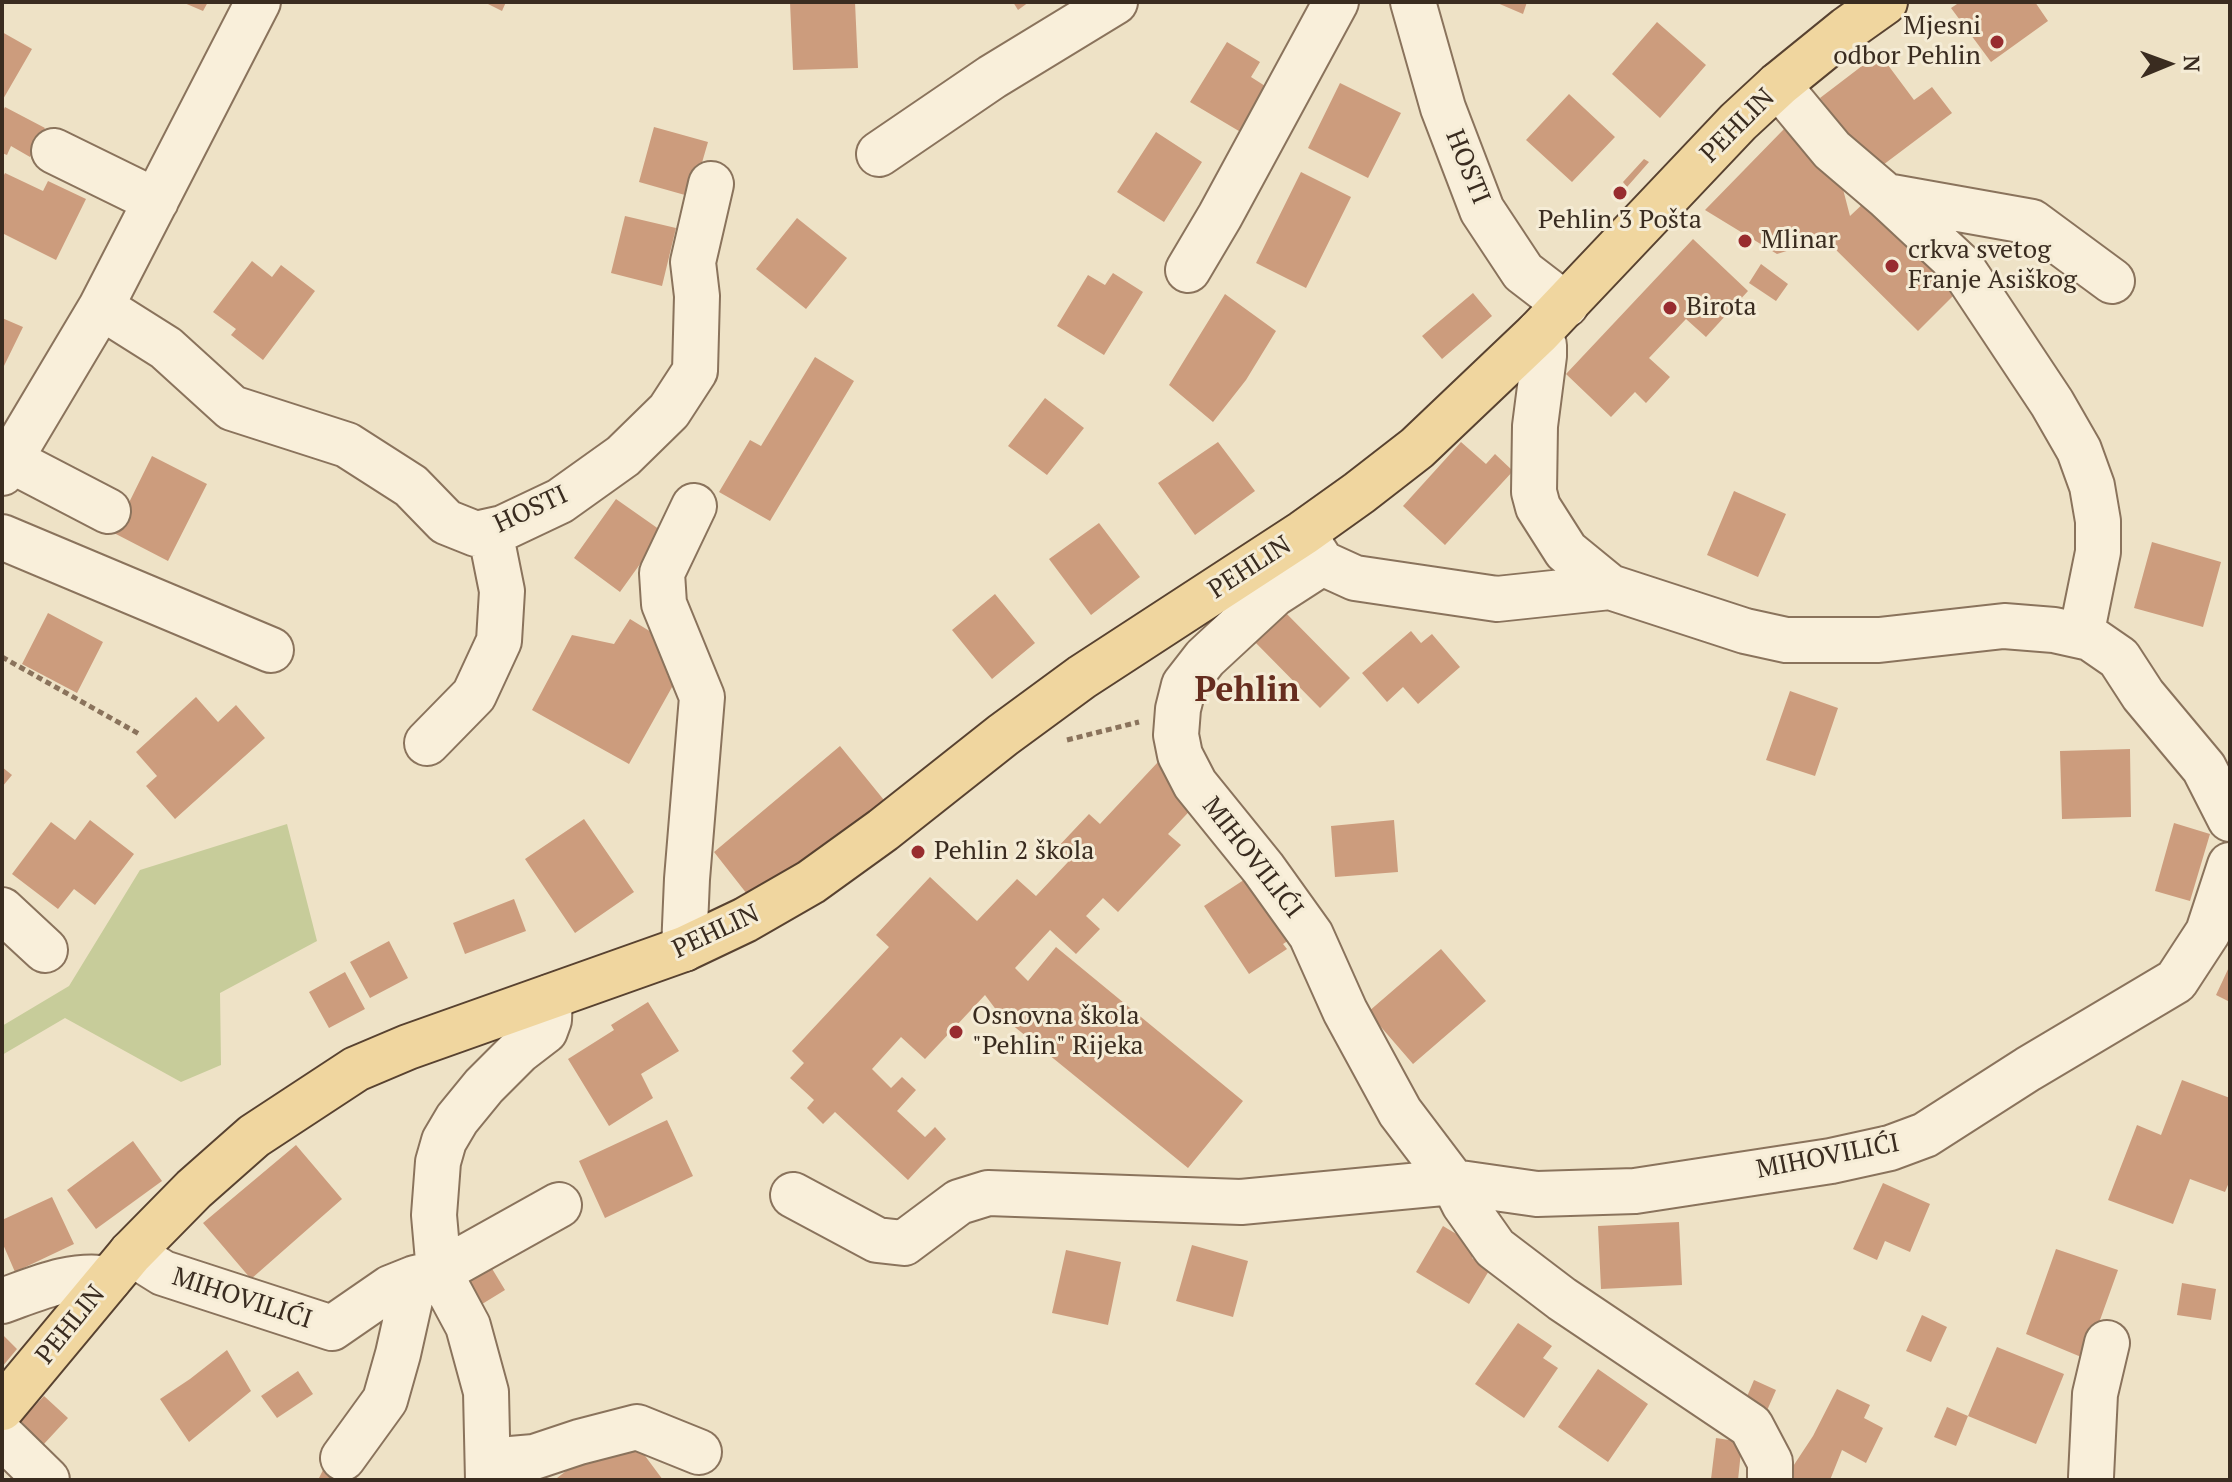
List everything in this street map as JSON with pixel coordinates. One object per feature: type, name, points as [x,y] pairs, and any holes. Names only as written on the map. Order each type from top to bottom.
[{"type":"main road","name":"PEHLIN","points":[[2,1408],[120,1266],[194,1189],[254,1136],[356,1069],[408,1047],[684,949],[745,920],[811,882],[1082,677],[1313,548],[1359,493],[1417,448],[1552,319],[1738,122],[1778,85],[1885,2]]},
{"type":"street","points":[[108,511],[6,466],[101,307],[258,2]]},
{"type":"street","points":[[879,154],[992,77],[1115,2]]},
{"type":"street","points":[[1336,2],[1220,216],[1204,264],[1368,2]]},
{"type":"street","name":"HOSTI","points":[[1413,2],[1443,108],[1482,210],[1552,319]]},
{"type":"street","points":[[1778,85],[1832,150],[1961,266],[2052,403],[2079,450],[2092,486],[2098,521],[2098,552],[2081,636],[2090,638],[2119,658],[2143,695],[2217,768],[2230,819]]},
{"type":"street","points":[[54,151],[156,201]]},
{"type":"street","name":"HOSTI","points":[[101,307],[166,348],[232,408],[347,445],[411,486],[446,522],[476,534],[503,528],[560,501],[623,456],[669,411],[695,371],[697,296],[693,262],[711,184]]},
{"type":"street","points":[[1886,196],[2032,222],[2112,281]]},
{"type":"street","name":"PEHLIN","points":[[1552,319],[1544,345],[1535,426],[1534,492],[1538,507],[1566,551],[1610,587],[1745,631],[1786,640],[1879,640],[2004,626],[2054,630],[2081,636]]},
{"type":"street","points":[[684,949],[702,697],[664,604],[662,573],[694,506]]},
{"type":"street","points":[[427,743],[474,695],[499,641],[502,591],[490,531]]},
{"type":"street","points":[[2,537],[271,650]]},
{"type":"street","name":"PEHLIN","points":[[1313,548],[1355,578],[1497,599],[1610,587]]},
{"type":"street","name":"MIHOVILIĆI","points":[[1313,548],[1274,594],[1205,658],[1184,685],[1176,735],[1180,755],[1195,784],[1263,868],[1311,935],[1345,1011],[1400,1112],[1453,1182],[1464,1204],[1495,1248],[1562,1299],[1751,1426],[1770,1462],[1770,1480]]},
{"type":"street","name":"MIHOVILIĆI","points":[[793,1195],[877,1240],[904,1243],[959,1202],[988,1193],[1241,1202],[1453,1182],[1537,1194],[1635,1191],[1831,1161],[1890,1148],[1925,1135],[2176,981],[2208,932],[2230,865]]},
{"type":"street","points":[[2,910],[45,950]]},
{"type":"street","points":[[343,1458],[385,1400],[427,1275],[438,1162],[444,1141],[457,1119],[484,1086],[519,1051],[545,1031],[550,997]]},
{"type":"street","name":"MIHOVILIĆI","points":[[120,1266],[163,1273],[332,1328],[390,1288],[427,1275],[559,1205]]},
{"type":"street","name":"PEHLIN","points":[[2,1301],[78,1277],[96,1276],[120,1266]]},
{"type":"street","points":[[427,1275],[468,1326],[486,1392],[488,1471],[637,1427],[699,1452]]},
{"type":"street","points":[[2081,1474],[2107,1343]]},
{"type":"street","points":[[2,1436],[47,1480]]},
{"type":"path","points":[[2,657],[141,735]]},
{"type":"path","points":[[1059,741],[1178,715]]},
{"type":"green space","points":[[287,824],[317,941],[220,993],[221,1065],[181,1082],[65,1018],[2,1055],[2,1026],[69,986],[140,870]]},
{"type":"building","points":[[182,2],[208,2],[203,11]]},
{"type":"building","points":[[484,2],[506,2],[502,11]]},
{"type":"building","points":[[790,2],[855,2],[858,68],[793,70]]},
{"type":"building","points":[[1013,2],[1029,2],[1018,10]]},
{"type":"building","points":[[1495,2],[1527,2],[1523,14]]},
{"type":"building","name":"Mjesni odbor Pehlin","points":[[1960,2],[2035,2],[2048,21],[1991,62],[1951,8]]},
{"type":"building","points":[[1657,22],[1706,65],[1660,118],[1612,74]]},
{"type":"building","points":[[2,32],[32,49],[2,101]]},
{"type":"building","points":[[1227,42],[1260,62],[1251,77],[1276,93],[1249,137],[1190,102]]},
{"type":"building","points":[[1879,53],[1914,100],[1932,87],[1952,113],[1875,171],[1820,98]]},
{"type":"building","points":[[1340,83],[1401,113],[1368,178],[1308,148]]},
{"type":"building","points":[[1569,94],[1615,137],[1572,182],[1526,140]]},
{"type":"building","points":[[5,107],[45,128],[30,157],[11,146],[7,155],[2,153],[2,113]]},
{"type":"building","points":[[654,127],[708,142],[692,197],[639,182]]},
{"type":"building","points":[[1784,129],[1821,170],[1838,170],[1850,216],[1867,200],[1958,291],[1918,331],[1827,241],[1828,238],[1777,254],[1705,210]]},
{"type":"building","points":[[1156,132],[1202,162],[1164,222],[1117,192]]},
{"type":"building","points":[[1644,159],[1649,162],[1627,187],[1623,182]]},
{"type":"building","points":[[1301,172],[1351,197],[1306,288],[1256,263]]},
{"type":"building","points":[[5,173],[43,191],[48,181],[86,199],[56,260],[2,233],[2,179]]},
{"type":"building","points":[[625,216],[676,228],[662,286],[611,273]]},
{"type":"building","points":[[797,218],[847,258],[806,309],[756,269]]},
{"type":"building","points":[[1693,239],[1748,291],[1706,337],[1686,319],[1649,358],[1670,377],[1646,403],[1635,392],[1611,417],[1566,374]]},
{"type":"building","points":[[252,261],[272,277],[281,265],[315,291],[263,360],[231,335],[236,329],[213,312]]},
{"type":"building","points":[[1761,264],[1788,284],[1776,301],[1749,283]]},
{"type":"building","points":[[1113,273],[1143,292],[1104,355],[1057,326],[1088,275],[1105,285]]},
{"type":"building","points":[[1473,293],[1492,316],[1442,359],[1422,336]]},
{"type":"building","points":[[1225,294],[1276,331],[1246,380],[1213,422],[1169,385]]},
{"type":"building","points":[[2,318],[23,327],[2,370]]},
{"type":"building","points":[[815,357],[854,381],[770,521],[719,492],[750,440],[761,446]]},
{"type":"building","points":[[1045,398],[1084,428],[1047,475],[1008,446]]},
{"type":"building","points":[[1218,442],[1255,491],[1195,535],[1158,483]]},
{"type":"building","points":[[1461,442],[1486,464],[1495,454],[1513,471],[1445,545],[1403,506]]},
{"type":"building","points":[[152,456],[207,484],[168,561],[114,533]]},
{"type":"building","points":[[1734,491],[1786,514],[1758,577],[1707,555]]},
{"type":"building","points":[[616,499],[663,532],[620,592],[574,558]]},
{"type":"building","points":[[1099,523],[1140,577],[1091,615],[1049,559]]},
{"type":"building","points":[[2152,542],[2221,562],[2203,627],[2134,608]]},
{"type":"building","points":[[995,594],[1035,643],[992,679],[952,630]]},
{"type":"building","points":[[1281,608],[1350,678],[1320,708],[1251,638]]},
{"type":"building","points":[[48,613],[103,642],[77,693],[22,664]]},
{"type":"building","points":[[630,619],[682,651],[667,675],[676,680],[629,764],[532,710],[572,635],[614,644]]},
{"type":"building","points":[[1411,631],[1421,643],[1432,634],[1460,667],[1418,704],[1403,687],[1387,702],[1362,673]]},
{"type":"building","points":[[1790,691],[1838,708],[1815,776],[1766,760]]},
{"type":"building","points":[[196,697],[218,722],[236,705],[265,738],[175,819],[146,786],[157,776],[136,752]]},
{"type":"building","points":[[840,746],[888,805],[758,908],[714,852]]},
{"type":"building","points":[[2130,749],[2131,817],[2062,819],[2060,751]]},
{"type":"building","points":[[1158,762],[1199,801],[1168,834],[1181,845],[1118,912],[1103,898],[1086,916],[1100,929],[1076,954],[1050,930],[1015,968],[1028,981],[1056,947],[1243,1101],[1188,1168],[1000,1015],[985,995],[925,1059],[901,1037],[872,1069],[891,1088],[902,1077],[916,1090],[897,1111],[925,1137],[935,1127],[946,1139],[908,1180],[835,1112],[823,1124],[807,1108],[814,1100],[790,1078],[804,1063],[792,1051],[889,947],[876,935],[930,877],[977,921],[1017,879],[1036,896],[1068,862],[1055,850],[1089,814],[1100,824]]},
{"type":"building","points":[[2,767],[12,775],[2,787]]},
{"type":"building","points":[[584,819],[634,892],[575,933],[525,859]]},
{"type":"building","points":[[90,820],[134,854],[95,905],[74,889],[58,909],[12,874],[51,822],[75,840]]},
{"type":"building","points":[[1394,820],[1398,872],[1335,877],[1331,826]]},
{"type":"building","points":[[2174,823],[2210,834],[2190,901],[2155,891]]},
{"type":"building","points":[[1256,872],[1297,935],[1283,944],[1287,949],[1249,974],[1204,906]]},
{"type":"building","points":[[514,899],[526,931],[465,954],[453,923]]},
{"type":"building","points":[[389,941],[408,978],[370,998],[350,962]]},
{"type":"building","points":[[1441,949],[1486,1001],[1413,1064],[1368,1012]]},
{"type":"building","points":[[2230,965],[2230,1002],[2216,995]]},
{"type":"building","points":[[345,972],[365,1009],[329,1028],[309,992]]},
{"type":"building","points":[[648,1002],[679,1051],[641,1074],[653,1098],[609,1126],[568,1059],[614,1030],[611,1025]]},
{"type":"building","points":[[2182,1080],[2230,1098],[2230,1180],[2225,1192],[2190,1179],[2173,1224],[2108,1200],[2137,1125],[2161,1135]]},
{"type":"building","points":[[667,1120],[693,1176],[605,1218],[579,1161]]},
{"type":"building","points":[[133,1141],[162,1181],[96,1229],[67,1190]]},
{"type":"building","points":[[296,1145],[342,1199],[251,1279],[203,1223]]},
{"type":"building","points":[[1883,1183],[1930,1204],[1910,1252],[1885,1241],[1877,1260],[1853,1249]]},
{"type":"building","points":[[52,1197],[74,1244],[15,1272],[2,1242],[2,1220]]},
{"type":"building","points":[[1679,1222],[1682,1285],[1601,1289],[1598,1226]]},
{"type":"building","points":[[1443,1226],[1478,1247],[1472,1258],[1490,1269],[1469,1304],[1416,1272]]},
{"type":"building","points":[[1192,1245],[1248,1261],[1233,1317],[1176,1301]]},
{"type":"building","points":[[2056,1249],[2118,1270],[2086,1359],[2026,1334]]},
{"type":"building","points":[[1066,1250],[1121,1262],[1108,1325],[1052,1313]]},
{"type":"building","points":[[488,1262],[505,1290],[474,1309],[457,1281]]},
{"type":"building","points":[[2182,1283],[2216,1289],[2211,1320],[2177,1315]]},
{"type":"building","points":[[1922,1315],[1947,1327],[1931,1362],[1906,1351]]},
{"type":"building","points":[[1518,1323],[1552,1346],[1543,1358],[1558,1368],[1524,1418],[1475,1384]]},
{"type":"building","points":[[2,1334],[17,1349],[2,1367]]},
{"type":"building","points":[[1997,1347],[2064,1374],[2036,1444],[1968,1416]]},
{"type":"building","points":[[227,1350],[251,1391],[189,1442],[160,1399]]},
{"type":"building","points":[[1598,1369],[1648,1404],[1608,1462],[1558,1427]]},
{"type":"building","points":[[298,1371],[313,1394],[277,1418],[261,1396]]},
{"type":"building","points":[[1754,1380],[1776,1390],[1765,1415],[1743,1406]]},
{"type":"building","points":[[1837,1389],[1870,1405],[1864,1418],[1883,1428],[1866,1463],[1842,1450],[1830,1480],[1784,1480],[1813,1436]]},
{"type":"building","points":[[44,1396],[68,1418],[43,1445],[21,1421]]},
{"type":"building","points":[[1947,1407],[1968,1416],[1956,1446],[1934,1437]]},
{"type":"building","points":[[631,1437],[663,1480],[558,1480],[596,1448]]},
{"type":"building","points":[[1716,1438],[1742,1442],[1738,1480],[1711,1479]]},
{"type":"building","points":[[323,1470],[345,1480],[318,1480]]},
{"type":"place","name":"Mjesni odbor Pehlin","points":[[1997,42]]},
{"type":"place","name":"Pehlin 3 Pošta","points":[[1620,193]]},
{"type":"place","name":"Mlinar","points":[[1745,241]]},
{"type":"place","name":"crkva svetog Franje Asiškog","points":[[1892,266]]},
{"type":"place","name":"Birota","points":[[1670,308]]},
{"type":"place","name":"Pehlin 2 škola","points":[[918,852]]},
{"type":"place","name":"Osnovna škola \"Pehlin\" Rijeka","points":[[956,1032]]},
{"type":"district","name":"Pehlin","points":[[1247,691]]}]
